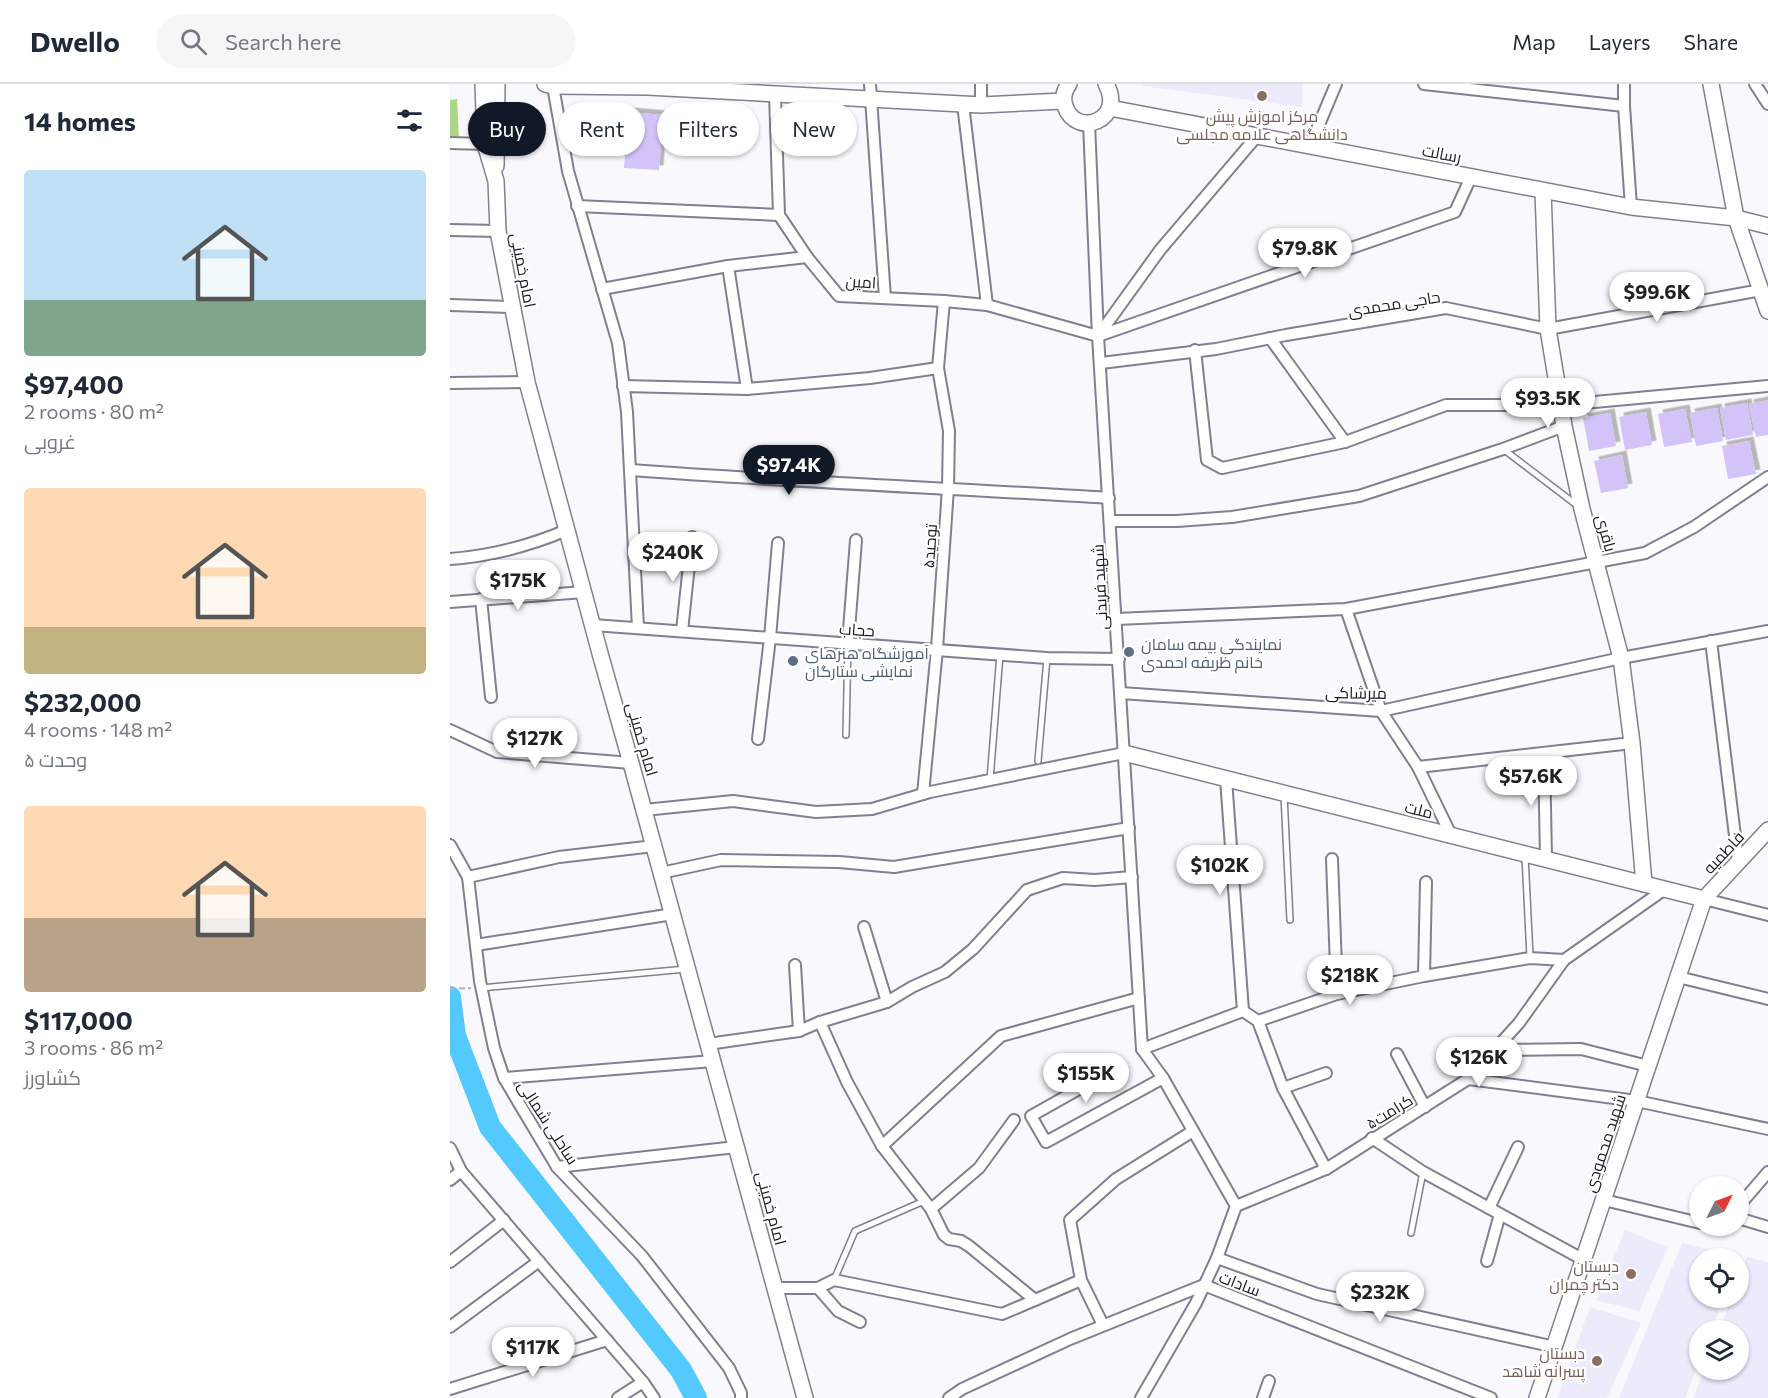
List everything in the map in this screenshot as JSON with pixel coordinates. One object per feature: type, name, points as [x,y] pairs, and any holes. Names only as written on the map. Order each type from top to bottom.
[{"type":"street","name":"امام خمینی","points":[[483,84],[484,102]]},
{"type":"street","points":[[496,181],[497,84]]},
{"type":"street","points":[[632,84],[648,87]]},
{"type":"street","points":[[981,84],[981,105]]},
{"type":"street","points":[[1069,84],[1064,94],[1065,108],[1075,120],[1089,123],[1102,118],[1110,108],[1112,100],[1106,84]]},
{"type":"street","points":[[1310,146],[1336,84]]},
{"type":"street","points":[[1424,84],[1624,106]]},
{"type":"street","points":[[1624,84],[1631,207]]},
{"type":"street","points":[[1711,84],[1736,218],[1768,311]]},
{"type":"street","points":[[1755,84],[1768,104]]},
{"type":"street","points":[[638,628],[631,470],[618,343],[577,206],[549,85],[648,87],[775,94],[800,90],[871,92],[981,105],[1063,101]]},
{"type":"street","points":[[871,92],[885,298]]},
{"type":"street","points":[[577,206],[779,215],[775,94]]},
{"type":"street","points":[[963,104],[987,305]]},
{"type":"street","name":"رسالت","points":[[1110,108],[1631,207],[1736,218],[1768,226]]},
{"type":"street","name":"شهید فریدنی","points":[[1089,123],[1098,336],[1142,1049]]},
{"type":"street","points":[[1098,336],[1160,250],[1257,136]]},
{"type":"street","points":[[450,143],[468,144]]},
{"type":"street","name":"امام خمینی","points":[[489,156],[496,181],[498,231],[527,382],[805,1398]]},
{"type":"street","points":[[1098,336],[1455,212],[1471,177]]},
{"type":"street","name":"باقری","points":[[1543,190],[1548,329],[1564,426],[1582,509],[1621,658],[1632,743],[1644,884]]},
{"type":"street","name":"امین","points":[[779,215],[807,257],[838,296],[987,305],[1098,336]]},
{"type":"street","points":[[450,230],[498,231]]},
{"type":"street","points":[[602,290],[728,266],[807,257]]},
{"type":"street","points":[[728,266],[747,388]]},
{"type":"street","name":"حاجی محمدی","points":[[1101,363],[1216,349],[1446,308],[1548,329],[1761,290]]},
{"type":"street","name":"توحید۵","points":[[923,794],[937,649],[948,488],[949,431],[938,368],[944,301]]},
{"type":"street","points":[[450,305],[513,307]]},
{"type":"street","points":[[1270,338],[1345,442]]},
{"type":"street","points":[[1195,350],[1208,460],[1222,468],[1345,442],[1446,405],[1562,405],[1768,386]]},
{"type":"street","points":[[623,386],[747,388],[870,378],[938,368]]},
{"type":"street","points":[[450,383],[527,382]]},
{"type":"street","points":[[1110,521],[1177,521],[1232,517],[1359,496],[1503,449],[1564,426]]},
{"type":"street","points":[[631,470],[784,481],[1109,498]]},
{"type":"street","points":[[1116,618],[1346,609],[1645,553],[1695,528],[1768,477]]},
{"type":"street","points":[[450,559],[472,558],[530,545],[567,530]]},
{"type":"street","points":[[682,632],[692,537]]},
{"type":"street","points":[[848,643],[856,540]]},
{"type":"street","points":[[758,739],[778,543]]},
{"type":"street","points":[[450,602],[584,592]]},
{"type":"street","points":[[481,599],[491,697]]},
{"type":"street","points":[[1346,609],[1381,711],[1418,767],[1451,835]]},
{"type":"street","name":"حجاب","points":[[593,625],[1047,658],[1119,659]]},
{"type":"street","name":"میرشاکی","points":[[1121,693],[1381,711],[1621,658],[1768,631]]},
{"type":"street","points":[[1711,641],[1738,860]]},
{"type":"street","points":[[450,730],[497,752],[631,763]]},
{"type":"street","points":[[1418,767],[1632,743]]},
{"type":"street","points":[[644,810],[733,801],[816,812],[872,809],[923,794],[1124,753]]},
{"type":"street","name":"ملت","points":[[1124,753],[1704,899]]},
{"type":"street","points":[[1544,753],[1546,859]]},
{"type":"street","points":[[1226,779],[1243,1011]]},
{"type":"street","points":[[661,873],[721,860],[839,862],[894,867],[1129,828]]},
{"type":"street","name":"فاطمیه","points":[[1704,899],[1768,830]]},
{"type":"street","name":"ساحلی شمالی","points":[[450,845],[468,877],[482,988],[494,1047],[504,1078],[557,1167],[642,1256],[683,1307],[729,1368],[741,1393],[741,1398]]},
{"type":"street","points":[[468,877],[559,857],[654,846]]},
{"type":"street","points":[[1332,859],[1337,994]]},
{"type":"street","points":[[708,1044],[799,1031],[888,1002],[912,987],[945,972],[973,949],[1027,890],[1063,878],[1095,880],[1132,877]]},
{"type":"street","points":[[1424,976],[1426,882]]},
{"type":"street","name":"کرامت۵","points":[[1236,1206],[1326,1169],[1468,1079],[1519,1023],[1564,960],[1665,889]]},
{"type":"street","points":[[1704,899],[1768,915]]},
{"type":"street","name":"شهید محمودی","points":[[1538,1398],[1704,899]]},
{"type":"street","points":[[476,945],[673,914]]},
{"type":"street","points":[[864,927],[888,1002]]},
{"type":"street","points":[[1258,1021],[1337,994],[1424,976],[1530,958],[1564,960]]},
{"type":"street","points":[[795,965],[799,1031]]},
{"type":"street","points":[[1678,977],[1768,999]]},
{"type":"street","points":[[882,1146],[1001,1036],[1139,998]]},
{"type":"street","points":[[1243,1011],[1258,1021],[1283,1088],[1326,1169]]},
{"type":"street","points":[[1141,1398],[1196,1303],[1217,1258],[1236,1206],[1163,1078],[1142,1049],[1243,1011]]},
{"type":"street","points":[[820,1023],[847,1082],[882,1146],[927,1205],[944,1235],[969,1246],[1035,1300]]},
{"type":"street","points":[[1495,1050],[1581,1049],[1648,1066]]},
{"type":"street","points":[[1397,1054],[1425,1107]]},
{"type":"street","points":[[504,1078],[713,1061]]},
{"type":"street","points":[[1283,1088],[1326,1073]]},
{"type":"street","points":[[1079,1089],[1031,1116],[1046,1142],[1163,1078]]},
{"type":"street","points":[[1468,1079],[1637,1101],[1768,1129]]},
{"type":"street","points":[[927,1205],[979,1168],[1014,1120]]},
{"type":"street","points":[[1103,1325],[1081,1280],[1070,1220],[1116,1179],[1193,1131]]},
{"type":"street","points":[[1372,1138],[1423,1172],[1584,1260]]},
{"type":"street","points":[[557,1167],[736,1147]]},
{"type":"street","points":[[1489,1208],[1518,1147]]},
{"type":"street","points":[[450,1148],[461,1171],[643,1382],[654,1398]]},
{"type":"street","points":[[450,1180],[461,1171]]},
{"type":"street","points":[[1749,1194],[1768,1172]]},
{"type":"street","points":[[1604,1200],[1689,1220]]},
{"type":"street","points":[[1487,1261],[1500,1214]]},
{"type":"street","points":[[450,1262],[504,1220]]},
{"type":"street","points":[[1749,1221],[1768,1227]]},
{"type":"street","points":[[1217,1258],[1317,1294],[1555,1347]]},
{"type":"street","points":[[450,1328],[539,1261]]},
{"type":"street","points":[[775,1288],[818,1288],[834,1280],[1002,1314],[1081,1280]]},
{"type":"street","name":"سادات","points":[[949,1398],[962,1389],[1103,1325],[1204,1285],[1491,1398]]},
{"type":"street","points":[[818,1288],[838,1311],[861,1322]]},
{"type":"street","points":[[450,1389],[607,1340]]},
{"type":"street","points":[[1263,1398],[1269,1381]]},
{"type":"street","points":[[618,1398],[643,1382]]},
{"type":"lane","points":[[1503,449],[1582,509]]},
{"type":"lane","points":[[846,735],[848,643]]},
{"type":"lane","points":[[990,780],[1000,654]]},
{"type":"lane","points":[[1038,761],[1047,658]]},
{"type":"lane","points":[[1284,794],[1290,920]]},
{"type":"lane","points":[[1525,854],[1530,958]]},
{"type":"lane","points":[[482,988],[688,969]]},
{"type":"lane","points":[[1412,1233],[1423,1172]]},
{"type":"lane","points":[[834,1280],[855,1231],[927,1205]]},
{"type":"path","points":[[450,990],[482,988]]},
{"type":"shaded area","name":"مرکز اموزش پیش دانشگاهی علامه مجلسی","points":[[1143,84],[1303,84],[1302,107],[1143,86]]},
{"type":"shaded area","name":"دبستان دکتر چمران","points":[[1625,1230],[1668,1247],[1639,1311],[1596,1300]]},
{"type":"shaded area","points":[[1682,1243],[1704,1248],[1689,1248],[1689,1308],[1720,1308],[1715,1320],[1689,1320],[1689,1380],[1692,1380],[1685,1398],[1619,1398]]},
{"type":"shaded area","points":[[1749,1257],[1768,1262],[1768,1398],[1693,1398],[1700,1380],[1749,1380],[1749,1320],[1723,1320],[1728,1308],[1749,1308]]},
{"type":"shaded area","name":"دبستان پسرانه شاهد","points":[[1590,1307],[1641,1323],[1607,1398],[1557,1398]]},
{"type":"green space","points":[[457,99],[459,138],[450,138],[450,100]]},
{"type":"building","points":[[645,113],[657,114],[659,170],[624,168],[625,156],[645,156]]},
{"type":"building","points":[[1768,400],[1768,435],[1756,437],[1749,404]]},
{"type":"building","points":[[1747,403],[1753,435],[1726,440],[1720,408]]},
{"type":"building","points":[[1717,408],[1723,441],[1696,446],[1690,413]]},
{"type":"building","points":[[1685,409],[1692,442],[1664,447],[1658,414]]},
{"type":"building","points":[[1646,412],[1652,445],[1625,450],[1619,417]]},
{"type":"building","points":[[1610,413],[1616,446],[1589,451],[1583,418]]},
{"type":"building","points":[[1749,441],[1756,474],[1728,479],[1722,446]]},
{"type":"building","points":[[1622,455],[1628,488],[1601,493],[1594,461]]},
{"type":"waterway","points":[[450,997],[455,1036],[490,1127],[681,1370],[696,1398]]},
{"type":"place","name":"مرکز اموزش پیش دانشگاهی علامه مجلسی","points":[[1262,96]]},
{"type":"place","name":"نمایندگی بیمه سامان خانم ظریفه احمدی","points":[[1129,652]]},
{"type":"place","name":"آموزشگاه هنرهای نمایشی ستارگان","points":[[793,661]]},
{"type":"place","name":"دبستان دکتر چمران","points":[[1631,1274]]},
{"type":"place","name":"دبستان پسرانه شاهد","points":[[1597,1361]]}]
